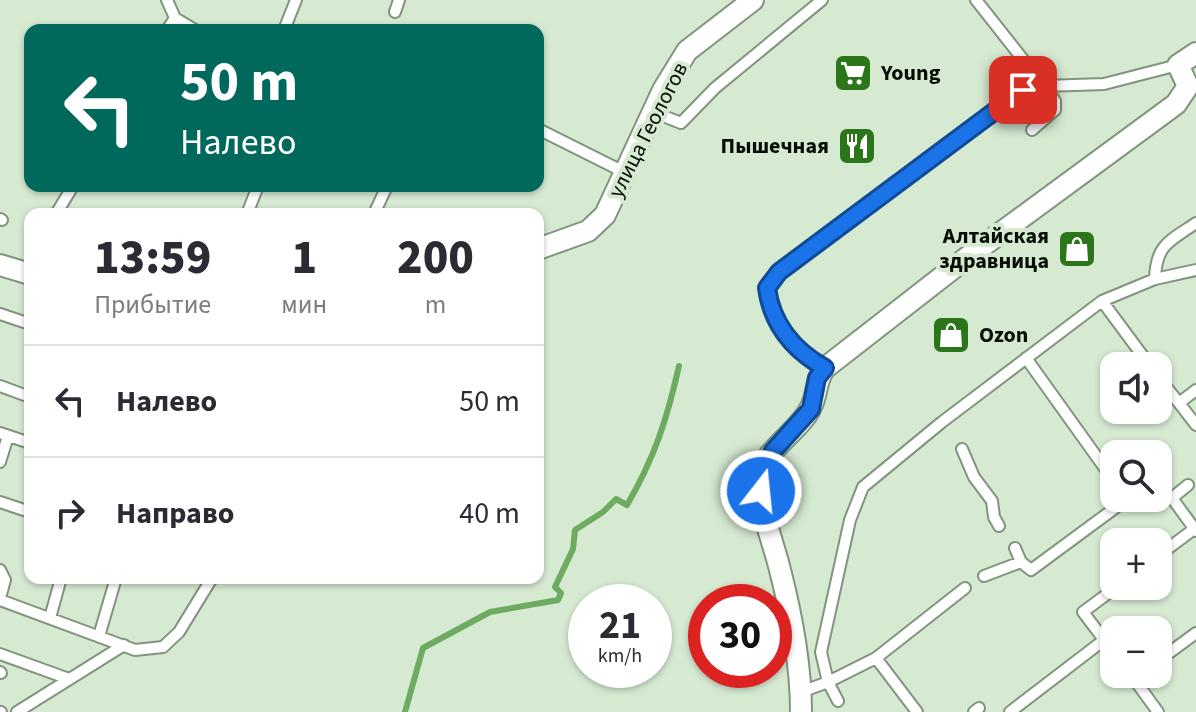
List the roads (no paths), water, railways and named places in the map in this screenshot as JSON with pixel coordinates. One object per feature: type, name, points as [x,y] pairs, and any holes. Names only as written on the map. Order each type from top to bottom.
[{"type":"street","name":"улица Геологов","points":[[544,247],[588,231],[605,215],[652,112],[687,51],[739,4]]},
{"type":"street","points":[[801,702],[788,609],[762,503],[759,477],[773,451],[811,409],[817,378],[825,368],[965,259],[1176,104],[1192,87],[1178,65],[1196,53]]},
{"type":"street","points":[[0,265],[24,269]]},
{"type":"lane","points":[[167,0],[175,18],[185,24]]},
{"type":"lane","points":[[286,24],[296,0]]},
{"type":"lane","points":[[395,12],[399,0]]},
{"type":"lane","points":[[652,112],[681,123],[725,79],[822,0]]},
{"type":"lane","points":[[976,0],[1055,101],[1055,110],[1032,130]]},
{"type":"lane","points":[[171,24],[175,18]]},
{"type":"lane","points":[[825,368],[807,357],[779,327],[770,310],[767,288],[779,272],[1023,90],[1044,86],[1104,84],[1178,65]]},
{"type":"lane","points":[[544,132],[624,172]]},
{"type":"lane","points":[[1155,279],[1159,250],[1196,223]]},
{"type":"lane","points":[[838,701],[828,682],[821,652],[850,520],[863,487],[883,468],[1102,301],[1155,279],[1196,270]]},
{"type":"lane","points":[[1102,301],[1140,352]]},
{"type":"lane","points":[[0,314],[24,322]]},
{"type":"lane","points":[[1026,358],[1100,461]]},
{"type":"lane","points":[[0,386],[24,395]]},
{"type":"lane","points":[[1179,403],[1196,390]]},
{"type":"lane","points":[[1172,394],[1196,425]]},
{"type":"lane","points":[[0,462],[4,434],[24,441]]},
{"type":"lane","points":[[962,449],[974,477],[992,501],[999,526]]},
{"type":"lane","points":[[1172,546],[1195,530],[1172,498],[1188,485]]},
{"type":"lane","points":[[0,502],[24,510]]},
{"type":"lane","points":[[1015,548],[1021,562],[1031,570],[1110,512]]},
{"type":"lane","points":[[984,576],[1021,562]]},
{"type":"lane","points":[[0,570],[5,580],[0,599],[135,650],[163,647],[179,632],[208,584]]},
{"type":"lane","points":[[50,618],[59,584]]},
{"type":"lane","points":[[99,636],[114,584]]},
{"type":"lane","points":[[801,702],[828,682],[876,658],[965,588]]},
{"type":"lane","points":[[1100,599],[1083,612],[1100,635]]},
{"type":"lane","points":[[1172,651],[1196,633]]},
{"type":"lane","points":[[1010,712],[1100,643]]},
{"type":"lane","points":[[17,712],[124,645]]},
{"type":"lane","points":[[0,654],[69,679]]},
{"type":"lane","points":[[876,658],[917,712]]},
{"type":"lane","points":[[1143,688],[1158,712]]},
{"type":"waterway","points":[[405,712],[423,648],[490,612],[558,600],[561,593],[555,587],[573,549],[575,530],[603,512],[616,499],[627,505],[637,487],[659,437],[679,366]]},
{"type":"place","name":"Young","points":[[853,73]]},
{"type":"place","name":"Пышечная","points":[[857,146]]},
{"type":"place","name":"Алтайская здравница","points":[[1077,249]]},
{"type":"place","name":"Ozon","points":[[951,335]]}]
